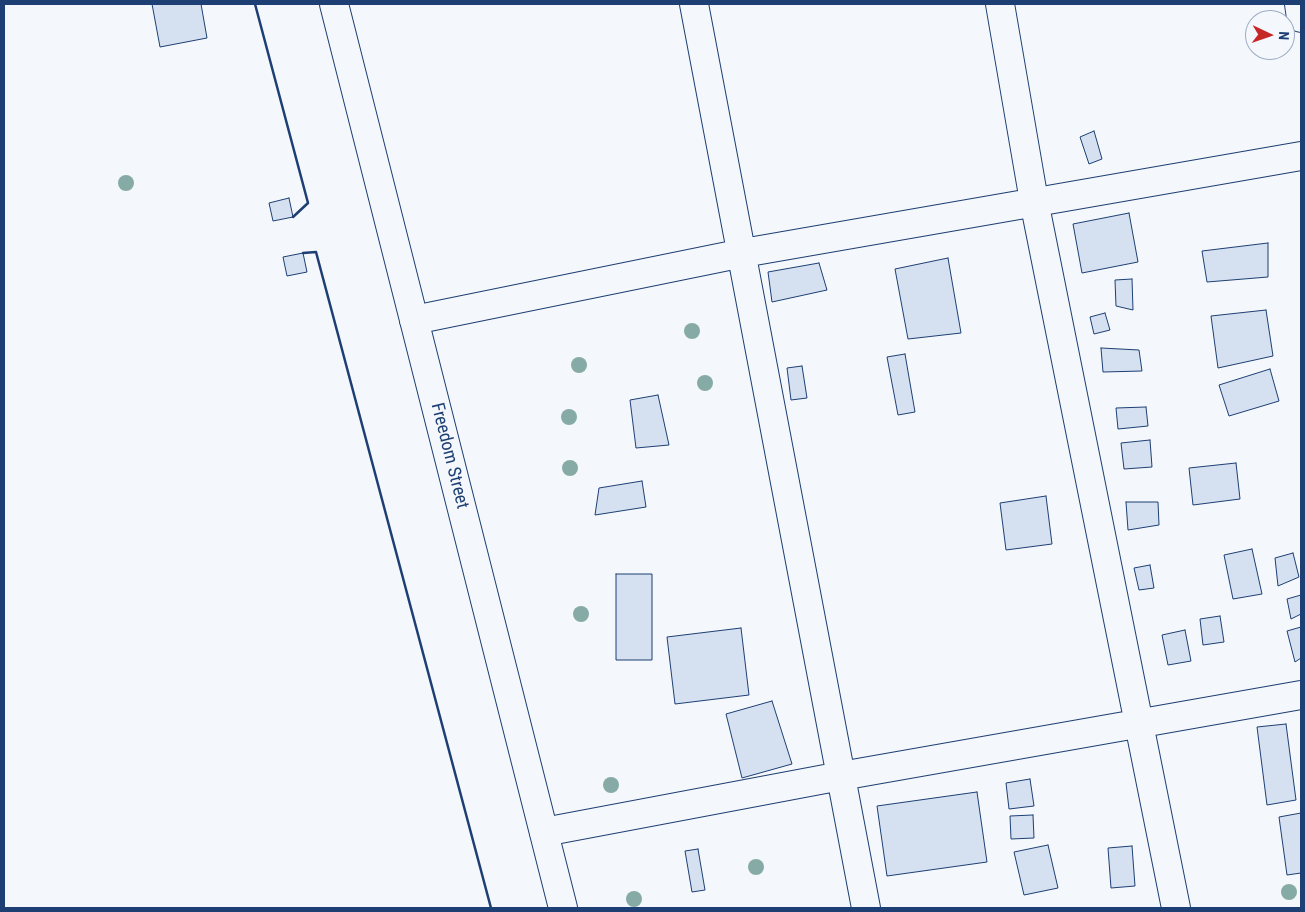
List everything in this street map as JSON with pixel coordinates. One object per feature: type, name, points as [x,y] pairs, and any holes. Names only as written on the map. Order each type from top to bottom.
[{"type":"street","name":"Freedom Street","points":[[334,4],[563,908]]},
{"type":"street","points":[[694,4],[743,253],[866,908]]},
{"type":"street","points":[[1000,4],[1034,201],[1176,908]]},
{"type":"street","points":[[1299,4],[1301,18]]},
{"type":"street","points":[[414,320],[743,253],[1301,156]]},
{"type":"street","points":[[544,832],[841,776],[1301,695]]},
{"type":"building","points":[[152,4],[201,4],[207,38],[160,47]]},
{"type":"building","points":[[1094,131],[1102,159],[1089,164],[1080,137]]},
{"type":"building","points":[[289,198],[293,217],[273,221],[269,203]]},
{"type":"building","points":[[1129,213],[1138,262],[1082,273],[1073,224]]},
{"type":"building","points":[[1268,243],[1268,277],[1207,282],[1202,251]]},
{"type":"building","points":[[303,253],[307,272],[287,276],[283,257]]},
{"type":"building","points":[[948,258],[961,333],[908,339],[895,269]]},
{"type":"building","points":[[819,263],[827,290],[772,302],[768,272]]},
{"type":"building","points":[[1132,279],[1133,310],[1116,306],[1115,280]]},
{"type":"building","points":[[1266,310],[1273,356],[1218,368],[1211,316]]},
{"type":"building","points":[[1105,313],[1110,330],[1094,334],[1090,317]]},
{"type":"building","points":[[1101,348],[1139,350],[1142,371],[1103,372]]},
{"type":"building","points":[[905,354],[915,412],[898,415],[887,357]]},
{"type":"building","points":[[802,366],[807,398],[791,400],[787,368]]},
{"type":"building","points":[[1270,369],[1279,401],[1229,416],[1219,385]]},
{"type":"building","points":[[658,395],[669,445],[636,448],[630,400]]},
{"type":"building","points":[[1146,407],[1148,426],[1118,429],[1116,408]]},
{"type":"building","points":[[1150,440],[1152,467],[1124,469],[1121,443]]},
{"type":"building","points":[[1236,463],[1240,499],[1193,505],[1189,468]]},
{"type":"building","points":[[642,481],[646,507],[595,515],[599,488]]},
{"type":"building","points":[[1046,496],[1052,544],[1006,550],[1000,503]]},
{"type":"building","points":[[1126,502],[1158,502],[1159,525],[1128,530]]},
{"type":"building","points":[[1252,549],[1262,594],[1233,599],[1224,555]]},
{"type":"building","points":[[1293,553],[1299,577],[1278,586],[1275,558]]},
{"type":"building","points":[[1150,565],[1154,588],[1139,590],[1134,568]]},
{"type":"building","points":[[616,574],[652,574],[652,660],[616,660]]},
{"type":"building","points":[[1301,595],[1301,614],[1291,619],[1287,599]]},
{"type":"building","points":[[1220,616],[1224,642],[1203,645],[1200,619]]},
{"type":"building","points":[[1301,627],[1301,658],[1295,662],[1287,631]]},
{"type":"building","points":[[741,628],[749,695],[675,704],[667,637]]},
{"type":"building","points":[[1185,630],[1191,661],[1168,665],[1162,635]]},
{"type":"building","points":[[772,701],[792,764],[742,778],[726,714]]},
{"type":"building","points":[[1286,724],[1296,800],[1267,805],[1257,727]]},
{"type":"building","points":[[1030,779],[1034,806],[1009,809],[1006,783]]},
{"type":"building","points":[[977,792],[987,862],[887,876],[877,806]]},
{"type":"building","points":[[1301,813],[1301,873],[1287,875],[1279,817]]},
{"type":"building","points":[[1033,815],[1034,838],[1011,839],[1010,816]]},
{"type":"building","points":[[1048,845],[1058,888],[1024,895],[1014,852]]},
{"type":"building","points":[[1132,846],[1135,886],[1111,888],[1108,848]]},
{"type":"building","points":[[698,849],[705,890],[692,892],[685,851]]},
{"type":"wall","points":[[255,4],[308,203],[293,217]]},
{"type":"wall","points":[[303,253],[316,252],[491,908]]}]
